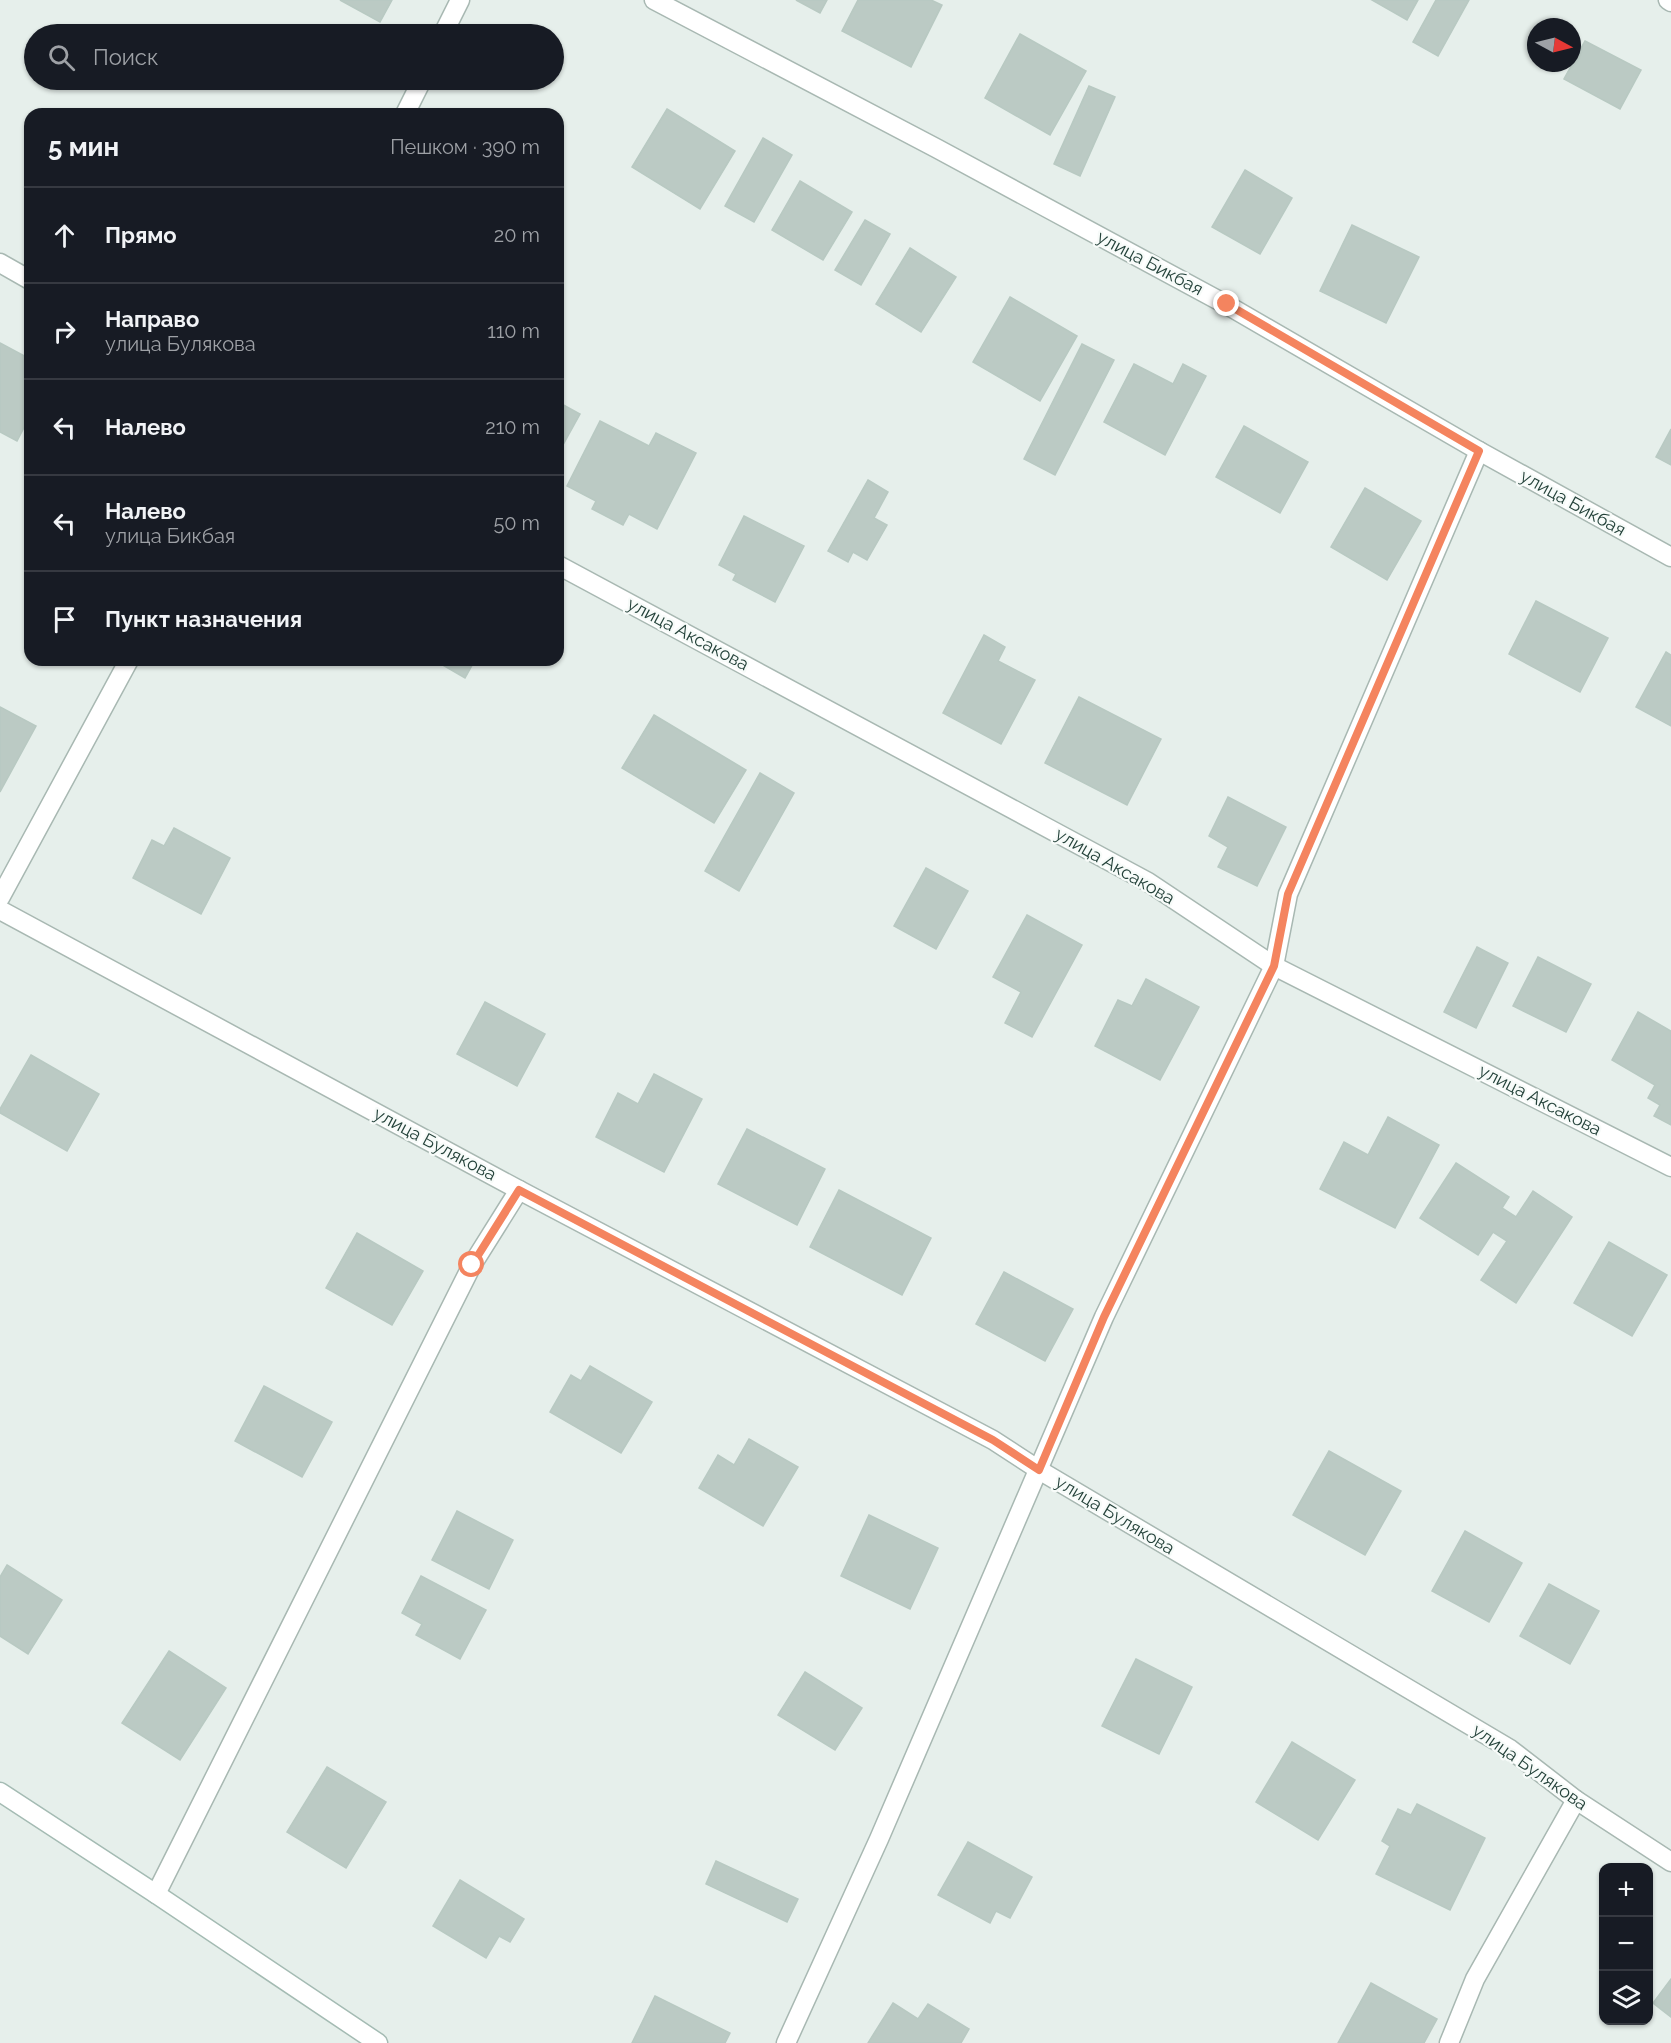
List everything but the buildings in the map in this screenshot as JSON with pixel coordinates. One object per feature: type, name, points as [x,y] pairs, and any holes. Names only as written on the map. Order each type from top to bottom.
[{"type":"street","points":[[448,24],[460,0]]},
{"type":"street","name":"улица Бикбая","points":[[654,0],[1227,304],[1479,451],[1671,556]]},
{"type":"street","points":[[408,108],[417,90]]},
{"type":"street","points":[[0,263],[24,277]]},
{"type":"street","points":[[786,2043],[879,1839],[1104,1317],[1274,966],[1288,894],[1479,451]]},
{"type":"street","name":"улица Аксакова","points":[[564,568],[1148,882],[1274,966],[1671,1167]]},
{"type":"street","points":[[0,898],[126,666]]},
{"type":"street","name":"улица Булякова","points":[[0,910],[519,1190],[993,1440],[1039,1470],[1510,1749],[1576,1800],[1671,1862]]},
{"type":"street","points":[[156,1894],[472,1265],[519,1190]]},
{"type":"street","points":[[0,1792],[378,2043]]},
{"type":"street","points":[[1449,2043],[1475,1979],[1576,1800]]},
{"type":"route","points":[[472,1265],[519,1190],[993,1440],[1039,1470],[1104,1317],[1274,966],[1288,894],[1479,451],[1227,304]]}]
